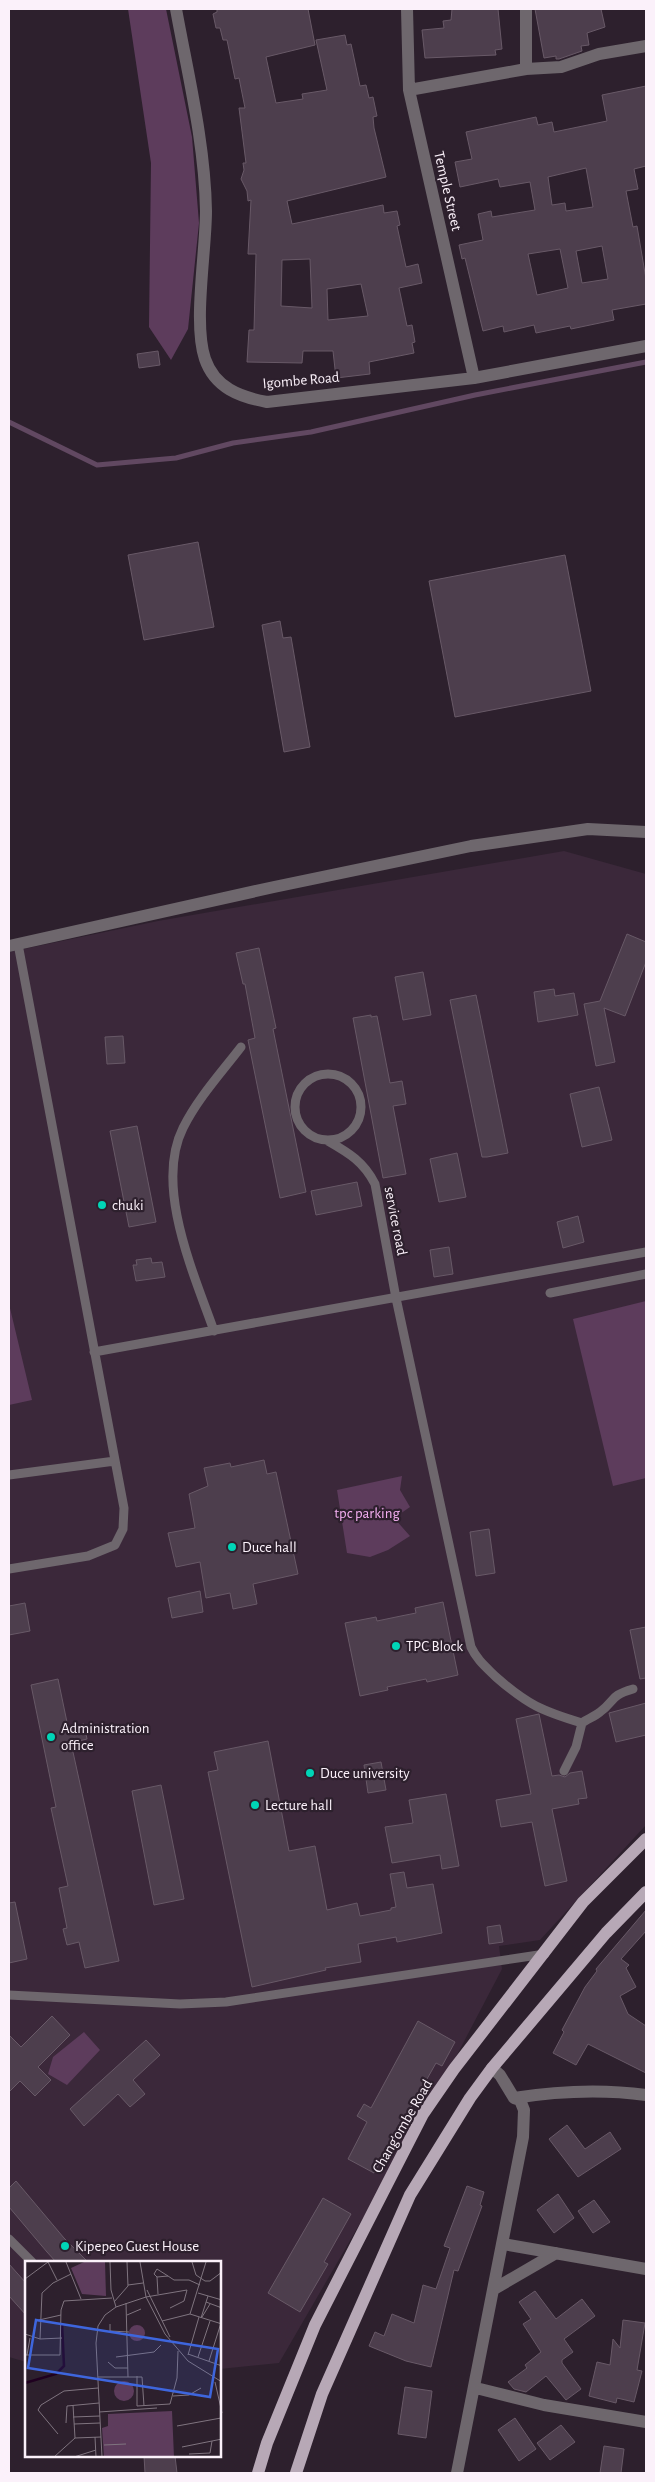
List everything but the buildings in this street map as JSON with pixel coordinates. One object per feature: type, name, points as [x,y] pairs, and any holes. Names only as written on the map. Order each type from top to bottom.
[{"type":"main road","name":"Chang'ombe Road","points":[[258,2473],[270,2434],[315,2325],[423,2114],[454,2069],[546,1953],[583,1902],[646,1839]]},
{"type":"main road","points":[[296,2473],[322,2394],[410,2195],[470,2098],[492,2068],[606,1933],[646,1892]]},
{"type":"street","name":"Igombe Road","points":[[176,9],[202,162],[206,211],[201,327],[205,359],[214,376],[241,397],[267,402],[474,378],[646,346]]},
{"type":"street","name":"Temple Street","points":[[407,9],[409,90],[474,378]]},
{"type":"street","points":[[526,9],[526,69]]},
{"type":"street","points":[[409,90],[526,69],[561,67],[599,54],[646,46]]},
{"type":"street","points":[[13,945],[274,887],[479,845],[588,829],[646,832]]},
{"type":"street","points":[[457,2473],[476,2388],[523,2137],[524,2110],[520,2100],[514,2098],[500,2075],[492,2068]]},
{"type":"street","points":[[514,2098],[550,2092],[646,2095]]},
{"type":"street","points":[[503,2244],[646,2269]]},
{"type":"street","points":[[494,2289],[556,2253]]},
{"type":"street","points":[[476,2388],[552,2406],[646,2422]]},
{"type":"lane","points":[[9,1569],[88,1556],[115,1545],[123,1529],[124,1508],[13,945]]},
{"type":"lane","points":[[214,1331],[184,1243],[173,1191],[174,1153],[183,1128],[196,1107],[241,1047]]},
{"type":"lane","name":"service road","points":[[328,1141],[345,1137],[358,1124],[362,1108],[358,1090],[345,1078],[328,1074],[312,1078],[299,1090],[295,1107],[299,1124],[312,1137],[328,1141],[356,1157],[369,1171],[375,1184],[396,1298],[471,1647],[482,1664],[521,1699],[550,1714],[582,1723]]},
{"type":"lane","points":[[94,1352],[646,1252]]},
{"type":"lane","points":[[550,1293],[646,1274]]},
{"type":"lane","points":[[9,1475],[115,1461]]},
{"type":"lane","points":[[564,1770],[576,1747],[582,1723],[599,1713],[619,1693],[633,1689]]},
{"type":"lane","points":[[9,1995],[180,2004],[226,2002],[546,1953]]},
{"type":"lane","points":[[9,2239],[31,2261]]},
{"type":"shaded area","points":[[564,851],[646,874],[646,1825],[540,1940],[499,1946],[502,1969],[449,2070],[279,2363],[221,2369],[221,2261],[25,2261],[25,2362],[9,2357],[9,952],[158,921]]},
{"type":"green space","points":[[128,9],[166,9],[192,137],[199,223],[188,329],[171,360],[149,327],[151,163]]},
{"type":"green space","points":[[646,1301],[646,1478],[613,1486],[573,1319]]},
{"type":"green space","points":[[9,1304],[32,1400],[9,1405]]},
{"type":"green space","name":"tpc parking","points":[[402,1476],[400,1490],[410,1507],[394,1518],[410,1536],[388,1550],[370,1557],[347,1553],[337,1490]]},
{"type":"green space","points":[[84,2032],[100,2050],[67,2085],[48,2074],[53,2057]]},
{"type":"waterway","points":[[9,422],[97,465],[176,458],[233,443],[311,432],[475,395],[646,362]]},
{"type":"place","name":"chuki","points":[[102,1205]]},
{"type":"place","name":"Duce hall","points":[[232,1547]]},
{"type":"place","name":"TPC Block","points":[[396,1646]]},
{"type":"place","name":"Administration office","points":[[51,1737]]},
{"type":"place","name":"Duce university","points":[[310,1773]]},
{"type":"place","name":"Lecture hall","points":[[255,1805]]},
{"type":"place","name":"Kipepeo Guest House","points":[[65,2246]]}]
